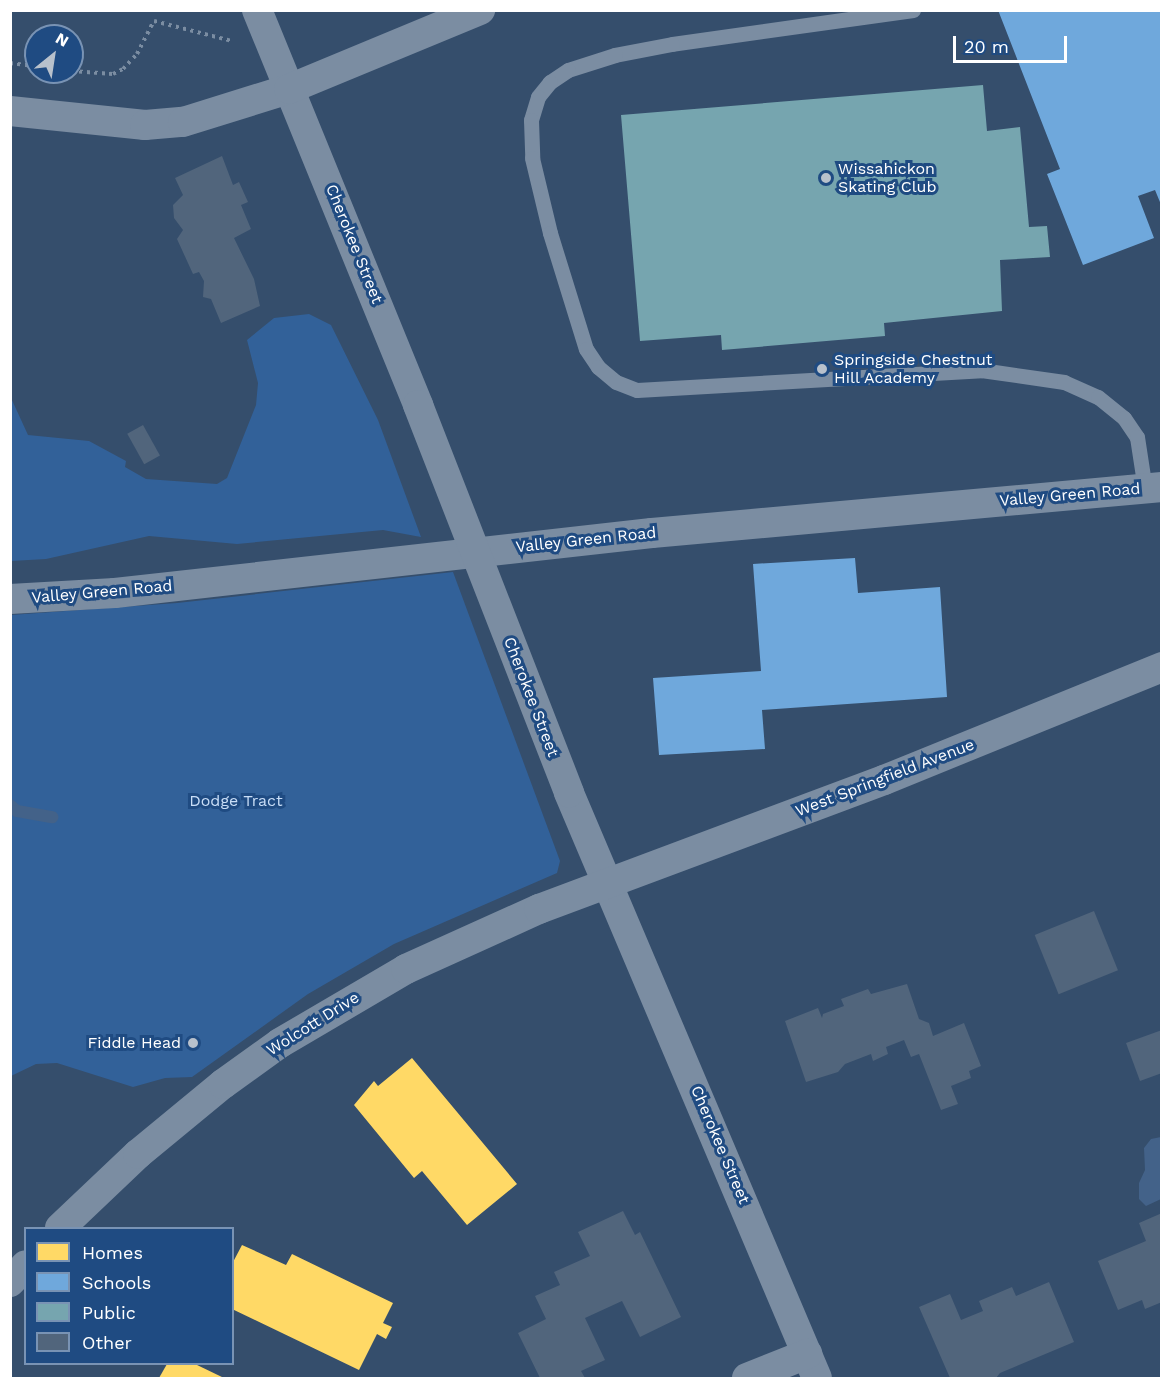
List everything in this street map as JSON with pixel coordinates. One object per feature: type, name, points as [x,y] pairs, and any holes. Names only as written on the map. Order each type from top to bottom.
[{"type":"street","name":"Cherokee Street","points":[[257,10],[418,405],[569,793],[607,884],[663,1007],[812,1366]]},
{"type":"street","points":[[10,111],[145,125],[192,119],[289,89],[480,10]]},
{"type":"street","name":"Valley Green Road","points":[[10,599],[127,591],[652,533],[1153,488]]},
{"type":"street","name":"West Springfield Avenue","points":[[607,884],[884,780],[1161,667]]},
{"type":"street","name":"Wolcott Drive","points":[[61,1227],[138,1154],[280,1043],[406,969],[539,909],[607,884]]},
{"type":"street","points":[[10,1282],[24,1267]]},
{"type":"street","points":[[747,1378],[812,1366]]},
{"type":"lane","points":[[913,10],[672,44],[606,58],[568,70],[550,82],[538,97],[531,120],[532,158],[550,233],[586,349],[616,382],[637,390],[981,370],[1064,382],[1098,397],[1124,418],[1137,437],[1153,488]]},
{"type":"path","points":[[84,72],[113,74],[123,69],[137,54],[154,21],[233,41]]},
{"type":"green space","points":[[309,314],[331,325],[378,420],[421,537],[383,530],[237,544],[149,536],[46,559],[11,561],[11,398],[28,435],[89,441],[126,461],[125,467],[146,479],[217,484],[227,478],[256,405],[258,383],[247,340],[274,318]]},
{"type":"green space","name":"Dodge Tract","points":[[453,572],[560,861],[557,873],[394,944],[308,994],[192,1077],[165,1078],[133,1087],[57,1063],[36,1064],[11,1076],[11,615],[177,603]]},
{"type":"shaded area","points":[[1161,1137],[1161,1199],[1146,1206],[1139,1199],[1139,1183],[1145,1170],[1144,1148],[1151,1139]]},
{"type":"building: Homes","points":[[412,1058],[517,1184],[467,1225],[422,1171],[414,1178],[354,1105],[374,1081],[378,1086]]},
{"type":"building: Homes","points":[[242,1245],[286,1265],[292,1254],[393,1303],[383,1323],[392,1327],[386,1339],[377,1334],[359,1370],[234,1310],[234,1260]]},
{"type":"building: Homes","points":[[166,1365],[197,1365],[224,1378],[159,1378]]},
{"type":"building: Schools","points":[[998,10],[1162,10],[1162,207],[1155,190],[1138,196],[1154,238],[1083,265],[1047,174],[1060,169]]},
{"type":"building: Schools","points":[[855,558],[858,593],[940,587],[947,697],[762,710],[765,749],[659,755],[653,678],[761,671],[753,564]]},
{"type":"building: Public","name":"Wissahickon Skating Club","points":[[983,85],[987,131],[1020,127],[1029,227],[1047,226],[1050,257],[1000,260],[1002,311],[884,323],[885,336],[722,350],[721,335],[640,341],[621,115]]},
{"type":"building: Other","points":[[222,156],[233,185],[239,182],[248,202],[241,205],[251,229],[234,238],[254,279],[260,306],[221,323],[211,299],[203,297],[204,281],[199,272],[193,274],[177,239],[183,230],[174,218],[173,205],[183,195],[175,178]]},
{"type":"building: Other","points":[[143,425],[160,456],[144,464],[127,434]]},
{"type":"building: Other","points":[[1094,911],[1118,970],[1059,994],[1035,935]]},
{"type":"building: Other","points":[[907,984],[919,1019],[929,1023],[933,1036],[964,1023],[981,1066],[969,1071],[971,1078],[951,1086],[958,1104],[941,1110],[919,1054],[911,1057],[904,1040],[886,1047],[888,1054],[873,1061],[871,1054],[845,1064],[838,1072],[806,1082],[785,1021],[818,1008],[822,1018],[823,1014],[844,1006],[841,999],[868,989],[871,994]]},
{"type":"building: Other","points":[[1162,1030],[1162,1073],[1140,1081],[1126,1043]]},
{"type":"building: Other","points":[[623,1211],[635,1235],[640,1232],[681,1317],[640,1337],[622,1301],[585,1318],[605,1360],[581,1371],[585,1378],[540,1378],[518,1333],[546,1319],[535,1296],[560,1285],[554,1272],[590,1256],[578,1232]]},
{"type":"building: Other","points":[[1162,1213],[1162,1302],[1145,1309],[1142,1300],[1118,1310],[1098,1261],[1146,1241],[1139,1223]]},
{"type":"building: Other","points":[[1049,1282],[1074,1342],[1000,1373],[996,1378],[950,1378],[919,1307],[950,1294],[961,1320],[983,1311],[979,1301],[1012,1287],[1016,1296]]},
{"type":"waterway","points":[[10,805],[17,811],[52,817]]},
{"type":"place","name":"Wissahickon Skating Club","points":[[826,178]]},
{"type":"place","name":"Springside Chestnut Hill Academy","points":[[822,369]]},
{"type":"place","name":"Fiddle Head","points":[[193,1043]]}]
